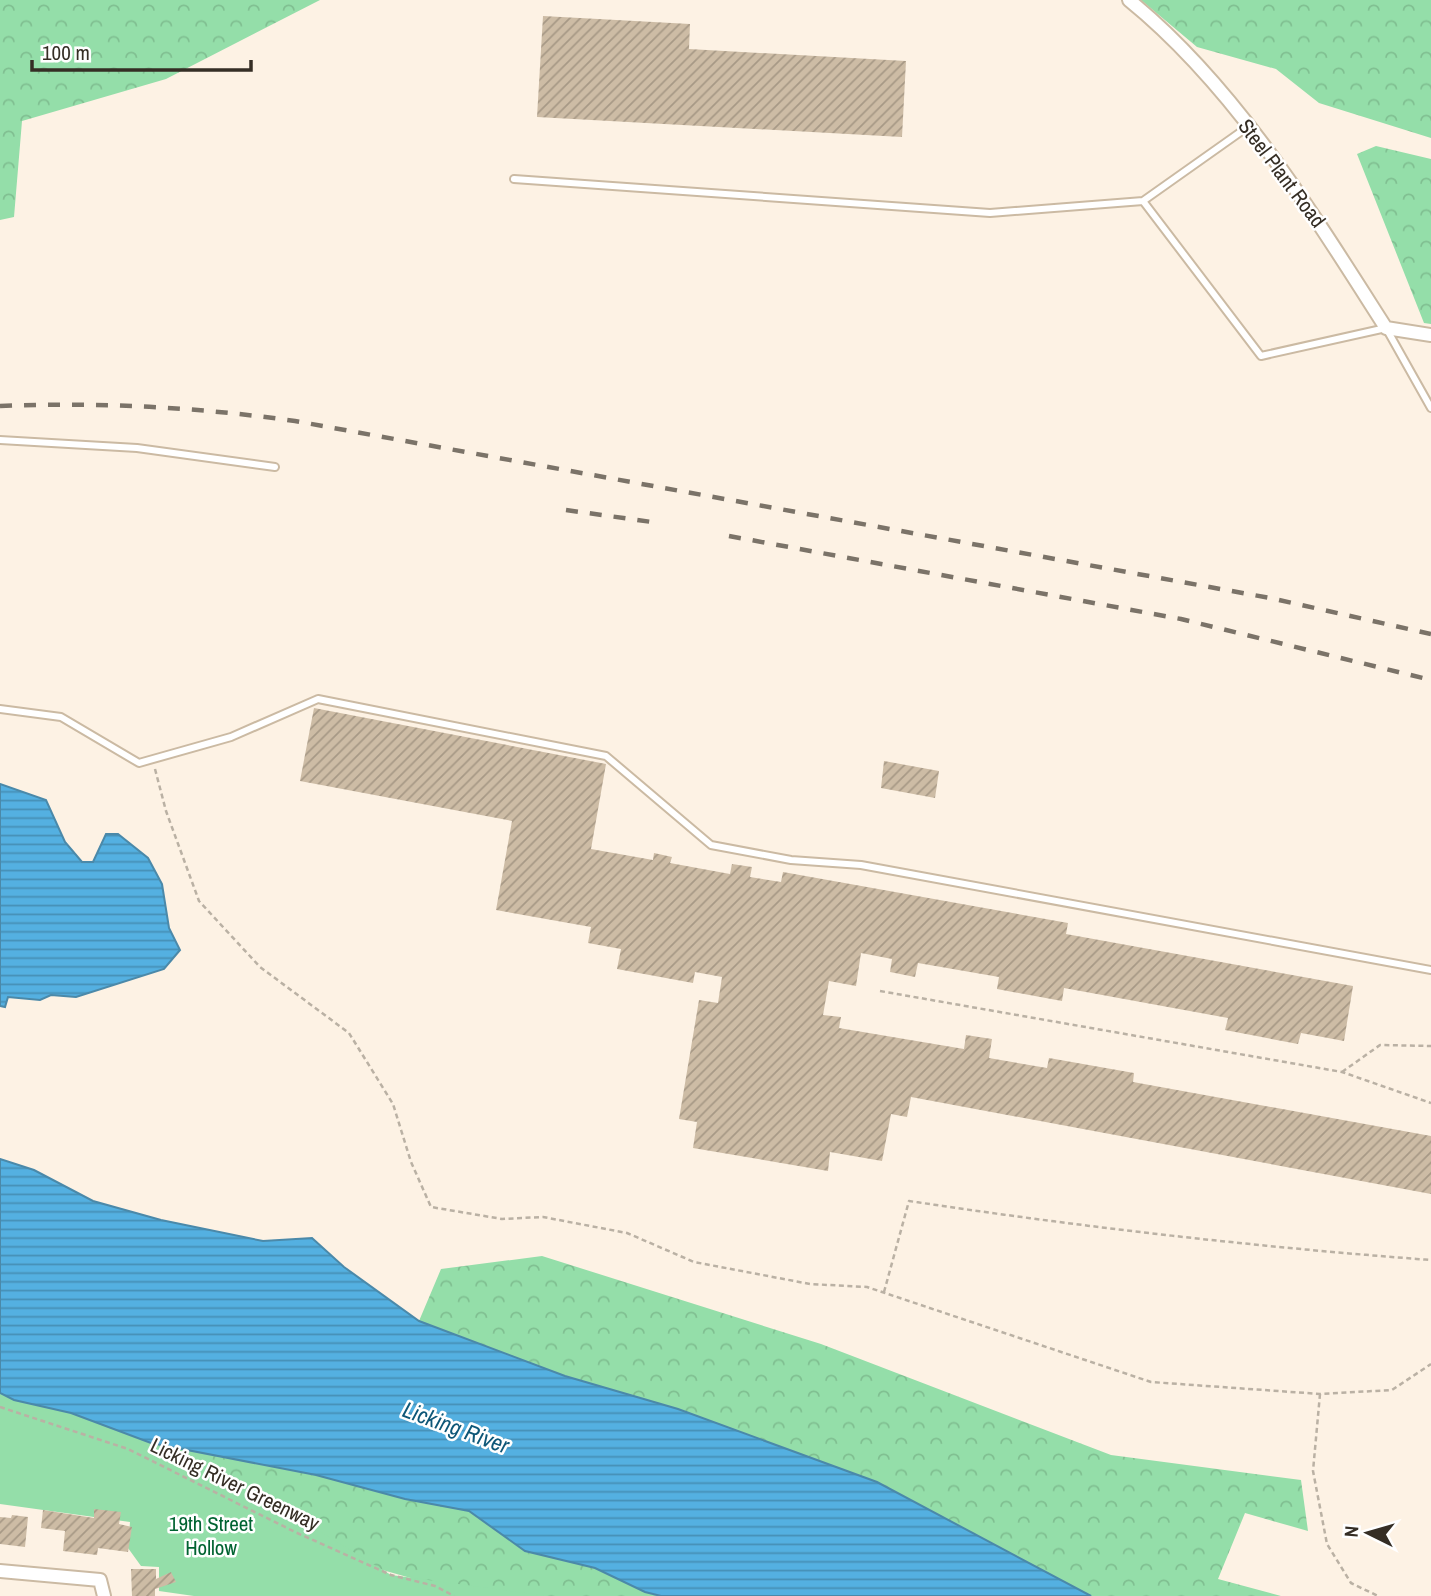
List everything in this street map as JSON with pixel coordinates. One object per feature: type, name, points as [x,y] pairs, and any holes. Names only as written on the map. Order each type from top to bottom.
[{"type":"street","name":"Steel Plant Road","points":[[1129,0],[1171,40],[1249,126],[1324,227],[1386,328]]},
{"type":"street","points":[[1386,328],[1431,335]]},
{"type":"street","points":[[0,1571],[100,1580],[104,1596]]},
{"type":"lane","points":[[514,179],[990,213],[1143,201],[1249,126]]},
{"type":"lane","points":[[1143,201],[1261,356],[1386,328],[1431,408]]},
{"type":"lane","points":[[0,440],[137,448],[275,467]]},
{"type":"lane","points":[[0,709],[61,717],[139,763],[230,737],[318,699],[606,756],[710,845],[791,860],[861,865],[1431,970]]},
{"type":"path","points":[[152,759],[166,811],[199,901],[260,967],[349,1033],[393,1104],[411,1163],[431,1207],[502,1219],[543,1217],[627,1233],[694,1262],[810,1284],[867,1287],[1151,1382],[1320,1394],[1392,1390],[1431,1364]]},
{"type":"path","points":[[880,991],[1342,1072],[1431,1103]]},
{"type":"path","points":[[1342,1072],[1380,1045],[1431,1046]]},
{"type":"path","points":[[884,1293],[909,1201],[1196,1238],[1431,1260]]},
{"type":"path","points":[[1320,1394],[1313,1471],[1327,1544],[1351,1583],[1378,1596]]},
{"type":"path","name":"Licking River Greenway","points":[[0,1407],[128,1449],[391,1575],[435,1586],[454,1596]]},
{"type":"green space","points":[[0,0],[320,0],[166,79],[22,121],[14,217],[0,220]]},
{"type":"green space","points":[[1141,0],[1431,0],[1431,138],[1319,103],[1276,69],[1197,47]]},
{"type":"green space","points":[[1376,146],[1431,159],[1431,324],[1424,323],[1357,154]]},
{"type":"green space","points":[[542,1256],[821,1344],[1111,1455],[1301,1480],[1308,1531],[1245,1513],[1218,1579],[1281,1596],[1091,1596],[956,1525],[737,1432],[678,1409],[565,1376],[419,1321],[441,1269]]},
{"type":"green space","points":[[0,1393],[14,1400],[71,1413],[151,1443],[316,1475],[405,1499],[469,1511],[525,1551],[595,1568],[645,1592],[661,1596],[474,1596],[97,1489]]},
{"type":"green space","name":"19th Street Hollow","points":[[0,1393],[186,1449],[391,1575],[547,1596],[194,1596],[159,1591],[159,1567],[141,1566],[128,1548],[130,1522],[0,1504]]},
{"type":"water","points":[[0,784],[46,800],[65,842],[82,862],[93,862],[106,834],[118,834],[148,858],[162,884],[169,928],[180,950],[164,969],[76,997],[51,995],[40,1000],[8,997],[5,1007],[0,1006]]},
{"type":"water","name":"Licking River","points":[[0,1159],[34,1170],[93,1201],[161,1220],[263,1241],[312,1238],[344,1267],[419,1321],[565,1376],[678,1409],[877,1482],[1091,1596],[661,1596],[645,1592],[595,1568],[525,1551],[469,1511],[405,1499],[316,1475],[151,1443],[71,1413],[14,1400],[0,1393]]},
{"type":"building","points":[[543,16],[690,24],[689,49],[906,61],[902,137],[537,117]]},
{"type":"building","points":[[314,708],[606,764],[591,849],[653,860],[654,853],[672,857],[670,863],[730,874],[732,864],[752,867],[750,877],[781,882],[783,872],[1068,923],[1066,934],[1353,986],[1344,1041],[1301,1033],[1298,1044],[1225,1030],[1228,1018],[1064,988],[1062,1001],[997,989],[999,977],[918,963],[915,977],[890,972],[892,959],[861,953],[856,986],[829,981],[823,1015],[841,1017],[839,1028],[964,1049],[966,1035],[992,1039],[989,1058],[1047,1068],[1049,1058],[1134,1073],[1133,1082],[1431,1136],[1431,1194],[911,1097],[907,1117],[891,1114],[882,1161],[830,1152],[828,1171],[693,1148],[697,1122],[679,1119],[699,1000],[718,1003],[722,977],[695,972],[693,983],[617,969],[621,949],[588,943],[591,927],[496,910],[512,821],[300,781]]},
{"type":"building","points":[[884,761],[939,771],[935,798],[881,788]]},
{"type":"building","points":[[94,1509],[121,1512],[119,1524],[132,1527],[128,1552],[98,1548],[97,1555],[63,1551],[65,1531],[41,1528],[43,1510],[94,1518]]},
{"type":"building","points":[[12,1515],[28,1517],[25,1547],[0,1544],[0,1517],[11,1518]]},
{"type":"building","points":[[131,1569],[156,1569],[156,1579],[171,1572],[176,1582],[155,1589],[155,1596],[132,1596]]},
{"type":"railway","points":[[0,406],[148,407],[295,421],[1270,598],[1431,634]]},
{"type":"railway","points":[[566,510],[659,523]]},
{"type":"railway","points":[[729,536],[1181,619],[1431,680]]}]
